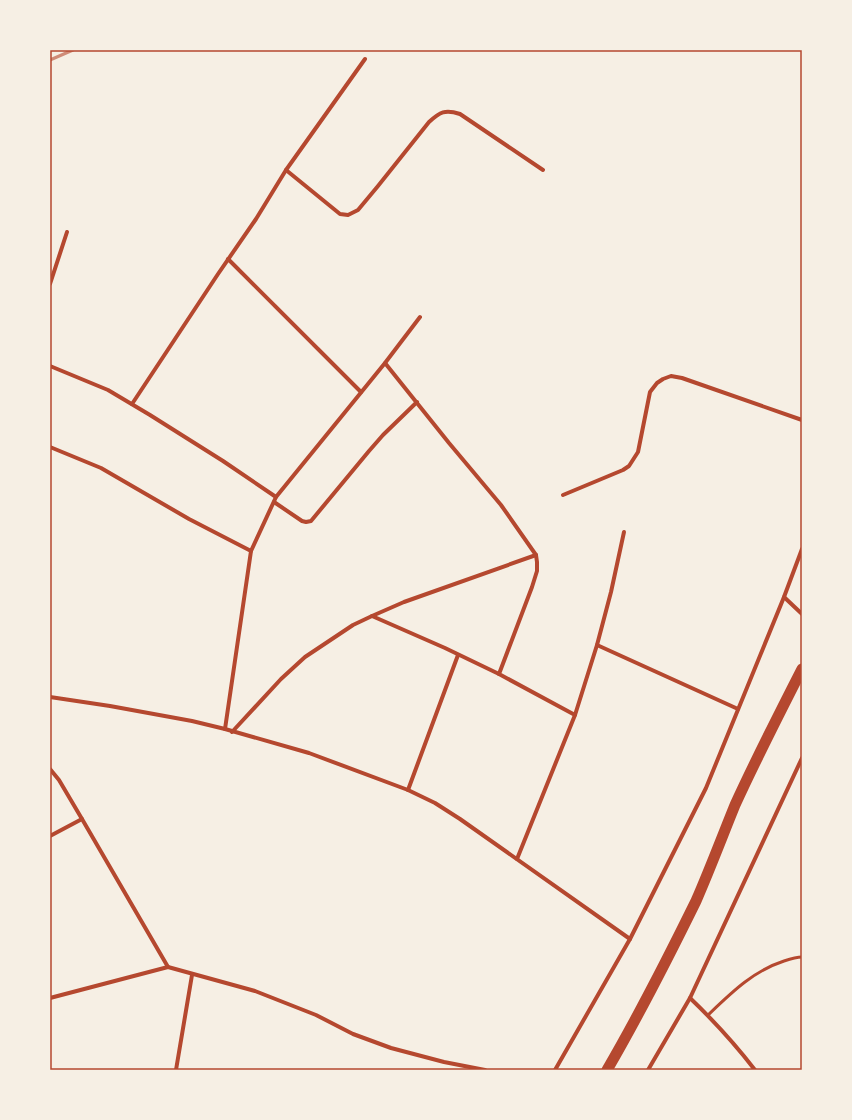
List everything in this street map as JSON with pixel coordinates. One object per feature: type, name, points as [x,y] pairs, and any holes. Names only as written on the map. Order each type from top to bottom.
[{"type":"highway","points":[[607,1070],[662,970],[696,899],[735,806],[765,741],[802,669]]},
{"type":"street","points":[[132,404],[256,219],[286,170],[365,59]]},
{"type":"street","points":[[286,170],[340,214],[348,215],[358,210],[429,122],[438,114],[445,111],[460,114],[543,170]]},
{"type":"street","points":[[50,284],[67,232]]},
{"type":"street","points":[[228,259],[362,392]]},
{"type":"street","points":[[225,729],[251,551],[276,497],[362,392],[420,317]]},
{"type":"street","points":[[385,363],[448,443],[501,505],[536,555],[537,571],[499,674]]},
{"type":"street","points":[[50,366],[108,390],[223,461],[276,497]]},
{"type":"street","points":[[563,495],[623,470],[629,466],[638,452],[650,392],[662,379],[671,376],[682,378],[802,420]]},
{"type":"street","points":[[274,502],[306,522],[311,521],[374,445],[417,402]]},
{"type":"street","points":[[50,447],[101,468],[189,519],[251,551]]},
{"type":"street","points":[[517,859],[574,715],[597,645],[611,592],[624,532]]},
{"type":"street","points":[[555,1070],[630,939],[706,788],[802,549]]},
{"type":"street","points":[[232,732],[281,679],[304,657],[353,625],[404,602],[536,555]]},
{"type":"street","points":[[784,597],[802,614]]},
{"type":"street","points":[[372,616],[499,674],[574,715]]},
{"type":"street","points":[[597,645],[738,709]]},
{"type":"street","points":[[408,790],[458,654]]},
{"type":"street","points":[[50,697],[110,706],[192,721],[225,729],[309,753],[408,790],[435,803],[460,819],[630,939]]},
{"type":"street","points":[[648,1070],[690,998],[802,758]]},
{"type":"street","points":[[50,770],[59,780],[168,967]]},
{"type":"street","points":[[50,836],[82,819]]},
{"type":"street","points":[[50,998],[168,967],[255,992],[316,1015],[354,1034],[391,1048],[444,1062],[485,1070]]},
{"type":"street","points":[[176,1070],[192,975]]},
{"type":"street","points":[[690,998],[708,1015],[736,1046],[755,1070]]},
{"type":"lane","points":[[708,1015],[735,989],[753,976],[772,965],[797,957],[802,957]]},
{"type":"railway","points":[[50,60],[73,50]]}]
